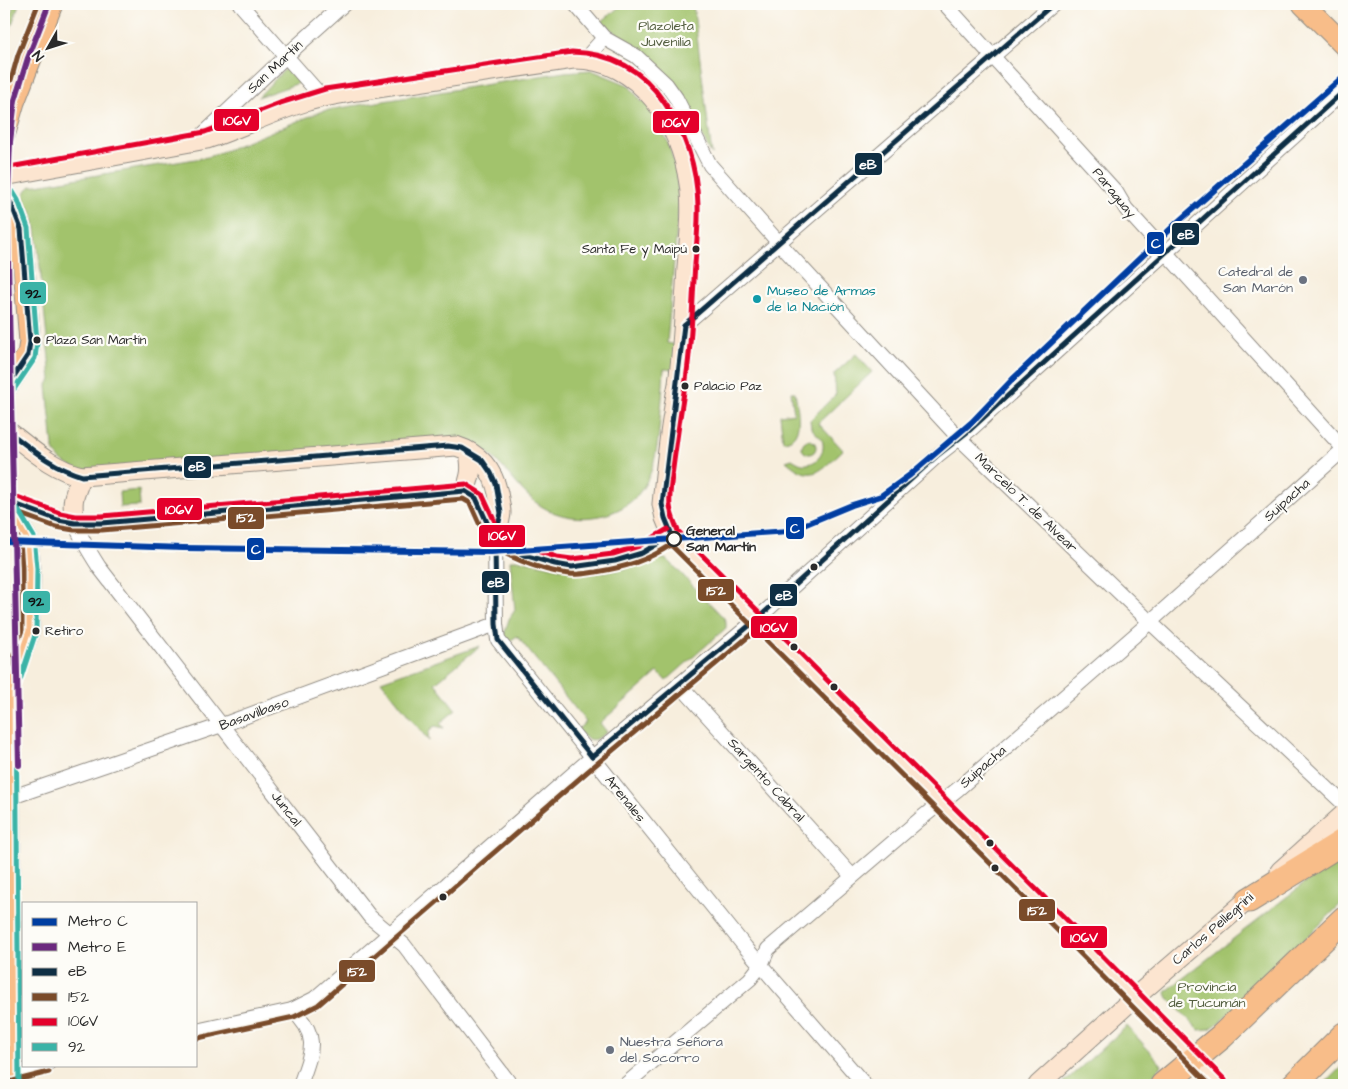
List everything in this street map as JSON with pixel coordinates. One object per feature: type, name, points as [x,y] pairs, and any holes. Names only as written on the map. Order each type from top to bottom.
[{"type":"highway","points":[[1249,900],[1344,841]]},
{"type":"highway","points":[[1164,1083],[1195,1060],[1226,1032],[1344,919]]},
{"type":"highway","points":[[1294,1085],[1344,1035]]},
{"type":"main road","points":[[1303,4],[1344,45]]},
{"type":"main road","points":[[4,136],[14,102],[53,6]]},
{"type":"main road","points":[[4,176],[196,142],[218,136],[290,107],[322,97],[495,70],[585,59],[594,60],[619,70],[639,83],[662,110],[678,142],[687,171],[690,196],[684,325],[662,504],[672,535],[1220,1085]]},
{"type":"main road","points":[[4,191],[21,228],[30,342],[28,355],[4,391]]},
{"type":"main road","points":[[4,428],[60,470],[82,476],[448,446],[462,448],[469,452],[471,476],[465,491]]},
{"type":"main road","name":"Arenales","points":[[469,452],[482,460],[491,472],[496,484],[501,513],[494,540]]},
{"type":"main road","points":[[75,523],[72,508],[74,495],[82,476]]},
{"type":"main road","points":[[4,500],[58,520],[75,523],[112,522],[465,491],[476,498],[494,540],[524,555],[555,564],[578,566],[614,561],[642,553],[660,544],[672,535]]},
{"type":"main road","points":[[4,500],[28,539],[30,568],[29,631],[6,681],[12,1080]]},
{"type":"main road","name":"Carlos Pellegrini","points":[[1038,1085],[1344,814]]},
{"type":"street","points":[[240,4],[322,97]]},
{"type":"street","name":"San Martín","points":[[196,142],[286,56],[344,4]]},
{"type":"street","name":"Marcelo T. de Alvear","points":[[576,4],[604,38],[636,56],[666,84],[676,98],[710,165],[779,243],[959,438],[1150,622],[1344,804]]},
{"type":"street","name":"Paraguay","points":[[945,4],[1116,192],[1126,209],[1344,449]]},
{"type":"street","points":[[684,325],[1053,4]]},
{"type":"street","points":[[585,59],[604,38]]},
{"type":"street","points":[[198,1031],[292,1010],[314,999],[592,757],[756,620],[938,454],[971,429],[1344,91]]},
{"type":"street","name":"Suipacha","points":[[625,1085],[750,979],[761,965],[768,949],[852,876],[958,789],[1150,622],[1344,449]]},
{"type":"street","name":"Juncal","points":[[75,523],[88,551],[99,567],[370,917],[404,945],[511,1085]]},
{"type":"street","name":"Arenales","points":[[494,540],[498,640],[746,948],[865,1085]]},
{"type":"street","name":"Basavilbaso","points":[[9,798],[222,726],[496,624]]},
{"type":"street","name":"Sargento Cabral","points":[[679,684],[852,876]]},
{"type":"street","points":[[292,1010],[306,1024],[311,1040],[310,1054],[300,1085]]},
{"type":"street","points":[[12,1080],[45,1066]]},
{"type":"green space","points":[[14,4],[19,4],[4,55],[4,39]]},
{"type":"green space","name":"Plazoleta Juvenilia","points":[[623,4],[693,4],[712,155],[665,72],[642,52],[601,22]]},
{"type":"green space","points":[[289,65],[301,80],[299,83],[258,97]]},
{"type":"green space","name":"Plaza San Martín","points":[[591,70],[628,85],[642,102],[648,97],[657,121],[668,142],[676,169],[679,202],[667,343],[677,345],[674,370],[664,369],[659,434],[653,465],[648,479],[640,492],[630,502],[617,510],[600,516],[569,517],[555,513],[531,499],[498,462],[479,446],[468,441],[83,472],[64,463],[57,456],[53,446],[47,386],[51,380],[37,236],[33,215],[24,197],[31,186],[208,157],[320,112],[334,109],[565,72]]},
{"type":"green space","points":[[856,354],[872,372],[818,423],[843,450],[822,469],[810,473],[803,472],[786,461],[792,459],[801,464],[807,464],[815,461],[821,455],[823,448],[822,440],[811,428],[810,420],[836,394],[834,374]]},
{"type":"green space","points":[[791,392],[795,392],[798,413],[797,429],[795,435],[783,441],[780,415],[794,413]]},
{"type":"green space","points":[[806,440],[812,440],[816,447],[812,454],[806,454],[802,450],[802,444]]},
{"type":"green space","points":[[139,490],[140,506],[120,507],[119,492]]},
{"type":"green space","points":[[660,559],[669,561],[724,618],[726,628],[666,681],[658,672],[600,723],[607,732],[598,738],[588,739],[577,730],[586,722],[517,636],[507,643],[504,635],[509,619],[515,610],[510,560],[520,560],[589,574],[620,570]]},
{"type":"green space","points":[[480,646],[435,683],[456,710],[440,723],[444,728],[435,726],[430,730],[428,734],[429,741],[381,681]]},
{"type":"green space","name":"Provincia de Tucumán","points":[[1344,852],[1344,901],[1221,1021],[1210,1029],[1199,1030],[1168,998],[1166,993],[1168,990]]},
{"type":"green space","points":[[1127,1026],[1162,1065],[1154,1075],[1134,1085],[1061,1085]]},
{"type":"green space","points":[[1344,1064],[1344,1085],[1323,1085]]},
{"type":"metro line","name":"E","points":[[19,765],[7,214],[10,142],[15,100],[28,58],[49,4]]},
{"type":"metro line","name":"C","points":[[4,542],[183,548],[491,552],[789,531],[852,505],[881,496],[910,475],[972,422],[1013,379],[1179,221],[1344,76]]},
{"type":"transit line","name":"eB","points":[[684,325],[1053,4]]},
{"type":"transit line","name":"152","points":[[11,80],[18,55],[37,7]]},
{"type":"transit line","name":"106V","points":[[4,168],[205,132],[280,103],[325,89],[572,52],[600,56],[624,65],[636,72],[655,90],[678,126],[692,164],[697,191],[698,224],[690,346],[670,494],[673,519],[678,531],[1225,1080]]},
{"type":"transit line","name":"eB","points":[[592,757],[756,620],[938,455],[971,429],[1344,91]]},
{"type":"transit line","name":"92","points":[[10,187],[18,200],[28,228],[37,342],[35,358],[10,395]]},
{"type":"transit line","name":"eB","points":[[4,191],[21,229],[30,342],[28,355],[4,391]]},
{"type":"transit line","name":"eB","points":[[672,535],[662,504],[684,325]]},
{"type":"transit line","name":"eB","points":[[4,428],[50,462],[82,476],[448,446],[462,448],[482,460],[496,484],[501,513],[495,540],[496,624],[498,640],[592,757]]},
{"type":"transit line","name":"106V","points":[[7,493],[60,513],[76,516],[102,516],[466,484],[482,494],[501,535],[527,548],[557,557],[572,559],[613,554],[639,546],[668,529]]},
{"type":"transit line","name":"eB","points":[[4,500],[58,520],[75,523],[102,523],[465,491],[476,498],[495,540],[524,555],[572,567],[615,561],[642,553],[672,535]]},
{"type":"transit line","name":"92","points":[[10,496],[34,537],[37,568],[36,632],[16,692],[19,1085]]},
{"type":"transit line","name":"152","points":[[4,508],[56,527],[74,530],[102,530],[463,499],[470,503],[491,546],[529,564],[559,573],[583,574],[617,568],[644,559],[671,545],[1210,1085]]},
{"type":"transit line","name":"152","points":[[4,514],[20,541],[22,568],[22,630],[4,680]]},
{"type":"transit line","name":"152","points":[[198,1038],[294,1017],[318,1005],[587,772],[761,626]]},
{"type":"transit line","name":"152","points":[[4,1002],[6,1079],[13,1081],[49,1072]]},
{"type":"place","name":"Santa Fe y Maipú","points":[[696,249]]},
{"type":"place","name":"Catedral de San Marón","points":[[1303,280]]},
{"type":"place","name":"Museo de Armas de la Nación","points":[[757,299]]},
{"type":"place","name":"Plaza San Martín","points":[[37,340]]},
{"type":"place","name":"Palacio Paz","points":[[685,386]]},
{"type":"place","name":"General San Martín","points":[[674,539]]},
{"type":"place","name":"Retiro","points":[[36,631]]},
{"type":"place","name":"Nuestra Señora del Socorro","points":[[610,1050]]}]
